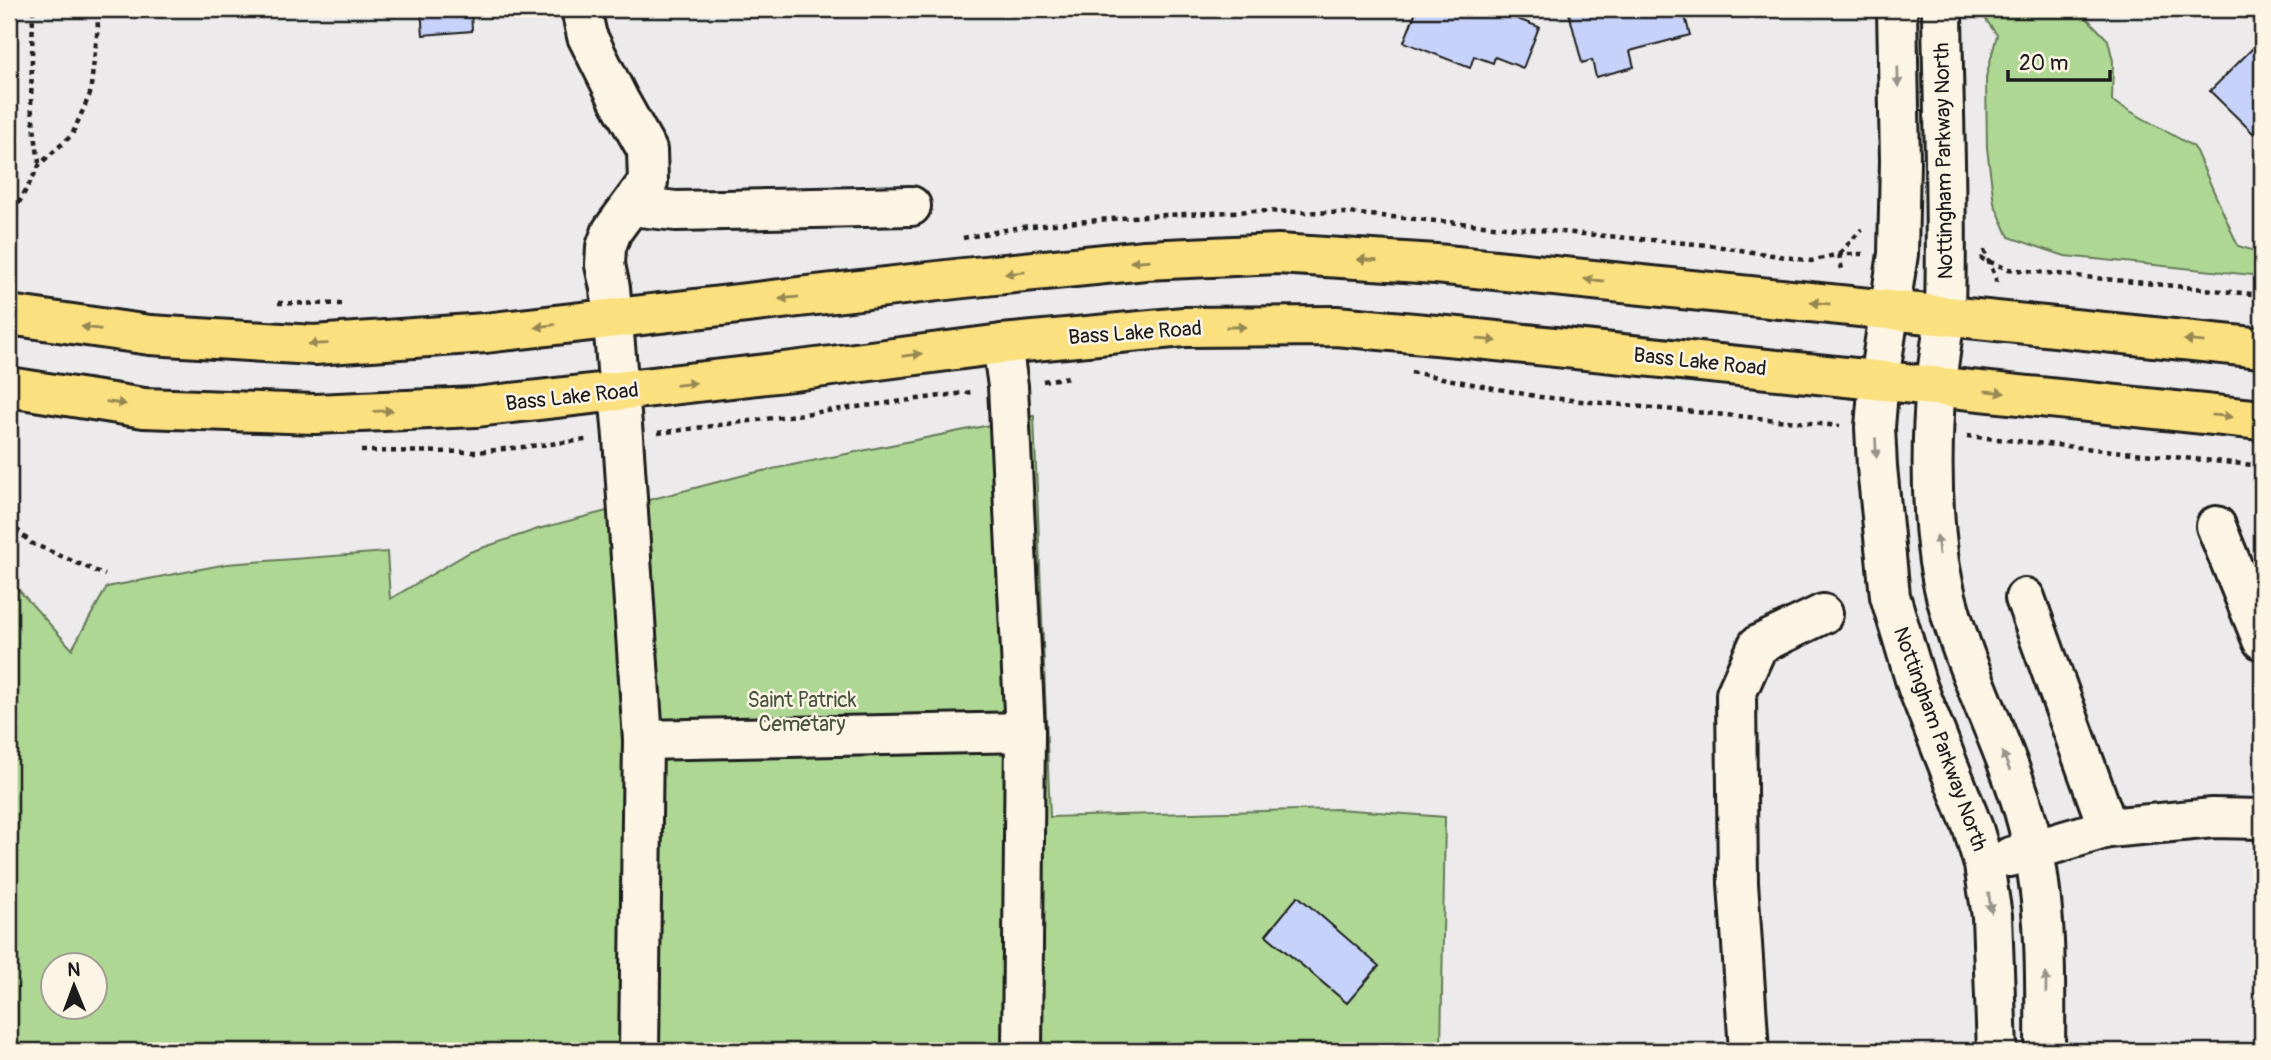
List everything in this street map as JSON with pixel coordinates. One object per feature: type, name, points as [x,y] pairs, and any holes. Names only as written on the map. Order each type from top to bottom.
[{"type":"main road","points":[[26,318],[150,335],[314,345],[485,333],[936,281],[1145,260],[1278,254],[1436,264],[2262,348]]},
{"type":"main road","name":"Bass Lake Road","points":[[16,389],[144,408],[315,414],[475,407],[619,392],[1002,344],[1184,327],[1336,326],[2262,420]]},
{"type":"street","points":[[581,9],[587,36],[647,150],[648,182],[612,231],[606,247],[605,265],[619,392],[643,740],[639,1051]]},
{"type":"street","name":"Nottingham Parkway North","points":[[1896,9],[1900,161],[1898,254],[1879,380],[1875,427],[1877,467],[1891,596],[1917,686],[1973,828],[1984,865],[1992,916],[1997,1051]]},
{"type":"street","name":"Nottingham Parkway North","points":[[1942,9],[1947,256],[1932,461],[1940,563],[1955,629],[2020,798],[2035,850],[2046,970],[2045,1051]]},
{"type":"street","points":[[631,206],[676,211],[911,206]]},
{"type":"street","points":[[1002,344],[1008,386],[1025,732],[1022,1051]]},
{"type":"street","points":[[2216,526],[2262,640]]},
{"type":"street","points":[[2025,598],[2108,828]]},
{"type":"street","points":[[1749,1051],[1738,883],[1735,694],[1758,645],[1823,614]]},
{"type":"street","points":[[643,740],[1025,732]]},
{"type":"street","points":[[1984,865],[2108,828],[2213,818],[2262,819]]},
{"type":"path","points":[[33,9],[31,105],[40,164]]},
{"type":"path","points":[[9,221],[40,164],[72,135],[90,93],[98,27],[96,9]]},
{"type":"path","points":[[1989,261],[2008,269],[2262,295]]},
{"type":"path","points":[[272,303],[355,304]]},
{"type":"path","points":[[1403,371],[1540,397],[1817,424]]},
{"type":"path","points":[[1038,382],[1079,376]]},
{"type":"path","points":[[647,434],[979,391]]},
{"type":"path","points":[[1984,438],[2262,466]]},
{"type":"path","points":[[9,522],[31,542],[105,575]]},
{"type":"green space","points":[[1985,9],[2078,9],[2108,40],[2113,61],[2112,101],[2194,147],[2238,246],[2262,253],[2262,276],[2065,256],[2009,237],[1994,203],[1987,148],[1986,77],[1997,35],[1984,17]]},
{"type":"green space","name":"Saint Patrick Cemetary","points":[[1034,416],[1050,817],[1338,809],[1445,817],[1441,1051],[9,1051],[9,579],[72,649],[107,587],[227,564],[387,552],[390,599],[470,552],[538,529],[748,474]]},
{"type":"building","points":[[421,9],[471,9],[472,31],[423,35]]},
{"type":"building","points":[[1417,9],[1491,9],[1539,27],[1523,68],[1495,57],[1493,63],[1474,56],[1470,68],[1404,42]]},
{"type":"building","points":[[1568,9],[1683,9],[1690,35],[1630,51],[1634,67],[1596,77],[1592,60],[1582,63]]},
{"type":"building","points":[[2255,46],[2262,54],[2262,125],[2254,134],[2210,91]]},
{"type":"building","points":[[1298,896],[1379,966],[1347,1003],[1266,935]]}]
